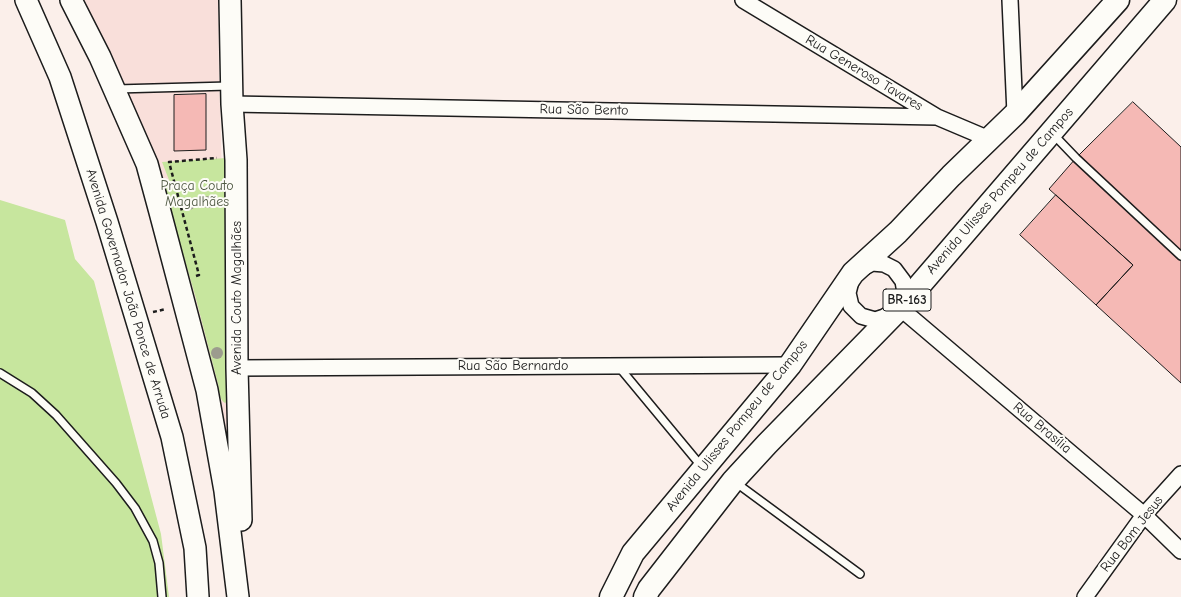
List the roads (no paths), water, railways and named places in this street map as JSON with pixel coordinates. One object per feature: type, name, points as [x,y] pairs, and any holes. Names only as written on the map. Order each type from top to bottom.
[{"type":"main road","name":"Avenida Governador João Ponce de Arruda","points":[[26,0],[60,77],[107,222],[172,437],[195,548],[198,597]]},
{"type":"main road","points":[[71,0],[100,57],[147,164],[207,390],[225,491],[238,597]]},
{"type":"main road","name":"Avenida Couto Magalhães","points":[[230,0],[232,95],[236,160],[237,368],[243,597]]},
{"type":"main road","name":"Avenida Ulisses Pompeu de Campos","points":[[611,597],[633,553],[790,365],[853,273],[898,232],[951,176],[1015,114],[1118,0]]},
{"type":"main road","name":"Avenida Ulisses Pompeu de Campos","points":[[645,597],[649,589],[733,481],[767,444],[900,308],[1165,0]]},
{"type":"street","name":"Rua Generoso Tavares","points":[[743,0],[937,117],[989,139]]},
{"type":"street","points":[[1010,0],[1015,114]]},
{"type":"street","name":"Rua São Bento","points":[[232,95],[937,117]]},
{"type":"street","points":[[872,264],[884,264],[894,269],[903,280],[905,293],[900,308],[875,320],[860,316],[851,306],[848,293],[853,273],[872,264]]},
{"type":"street","name":"Rua Brasília","points":[[900,308],[1144,515],[1181,551]]},
{"type":"street","name":"Rua São Bernardo","points":[[237,368],[790,365]]},
{"type":"street","name":"Rua Bom Jesus","points":[[1084,597],[1144,515],[1181,474]]},
{"type":"lane","points":[[114,89],[232,95]]},
{"type":"lane","points":[[1051,132],[1076,158],[1181,256]]},
{"type":"lane","points":[[618,366],[704,468]]},
{"type":"lane","points":[[0,373],[32,393],[56,415],[116,483],[135,508],[154,541],[160,563],[162,597]]},
{"type":"lane","points":[[733,481],[860,574]]},
{"type":"park label","name":"Praça Couto Magalhães","points":[[197,194]]}]
